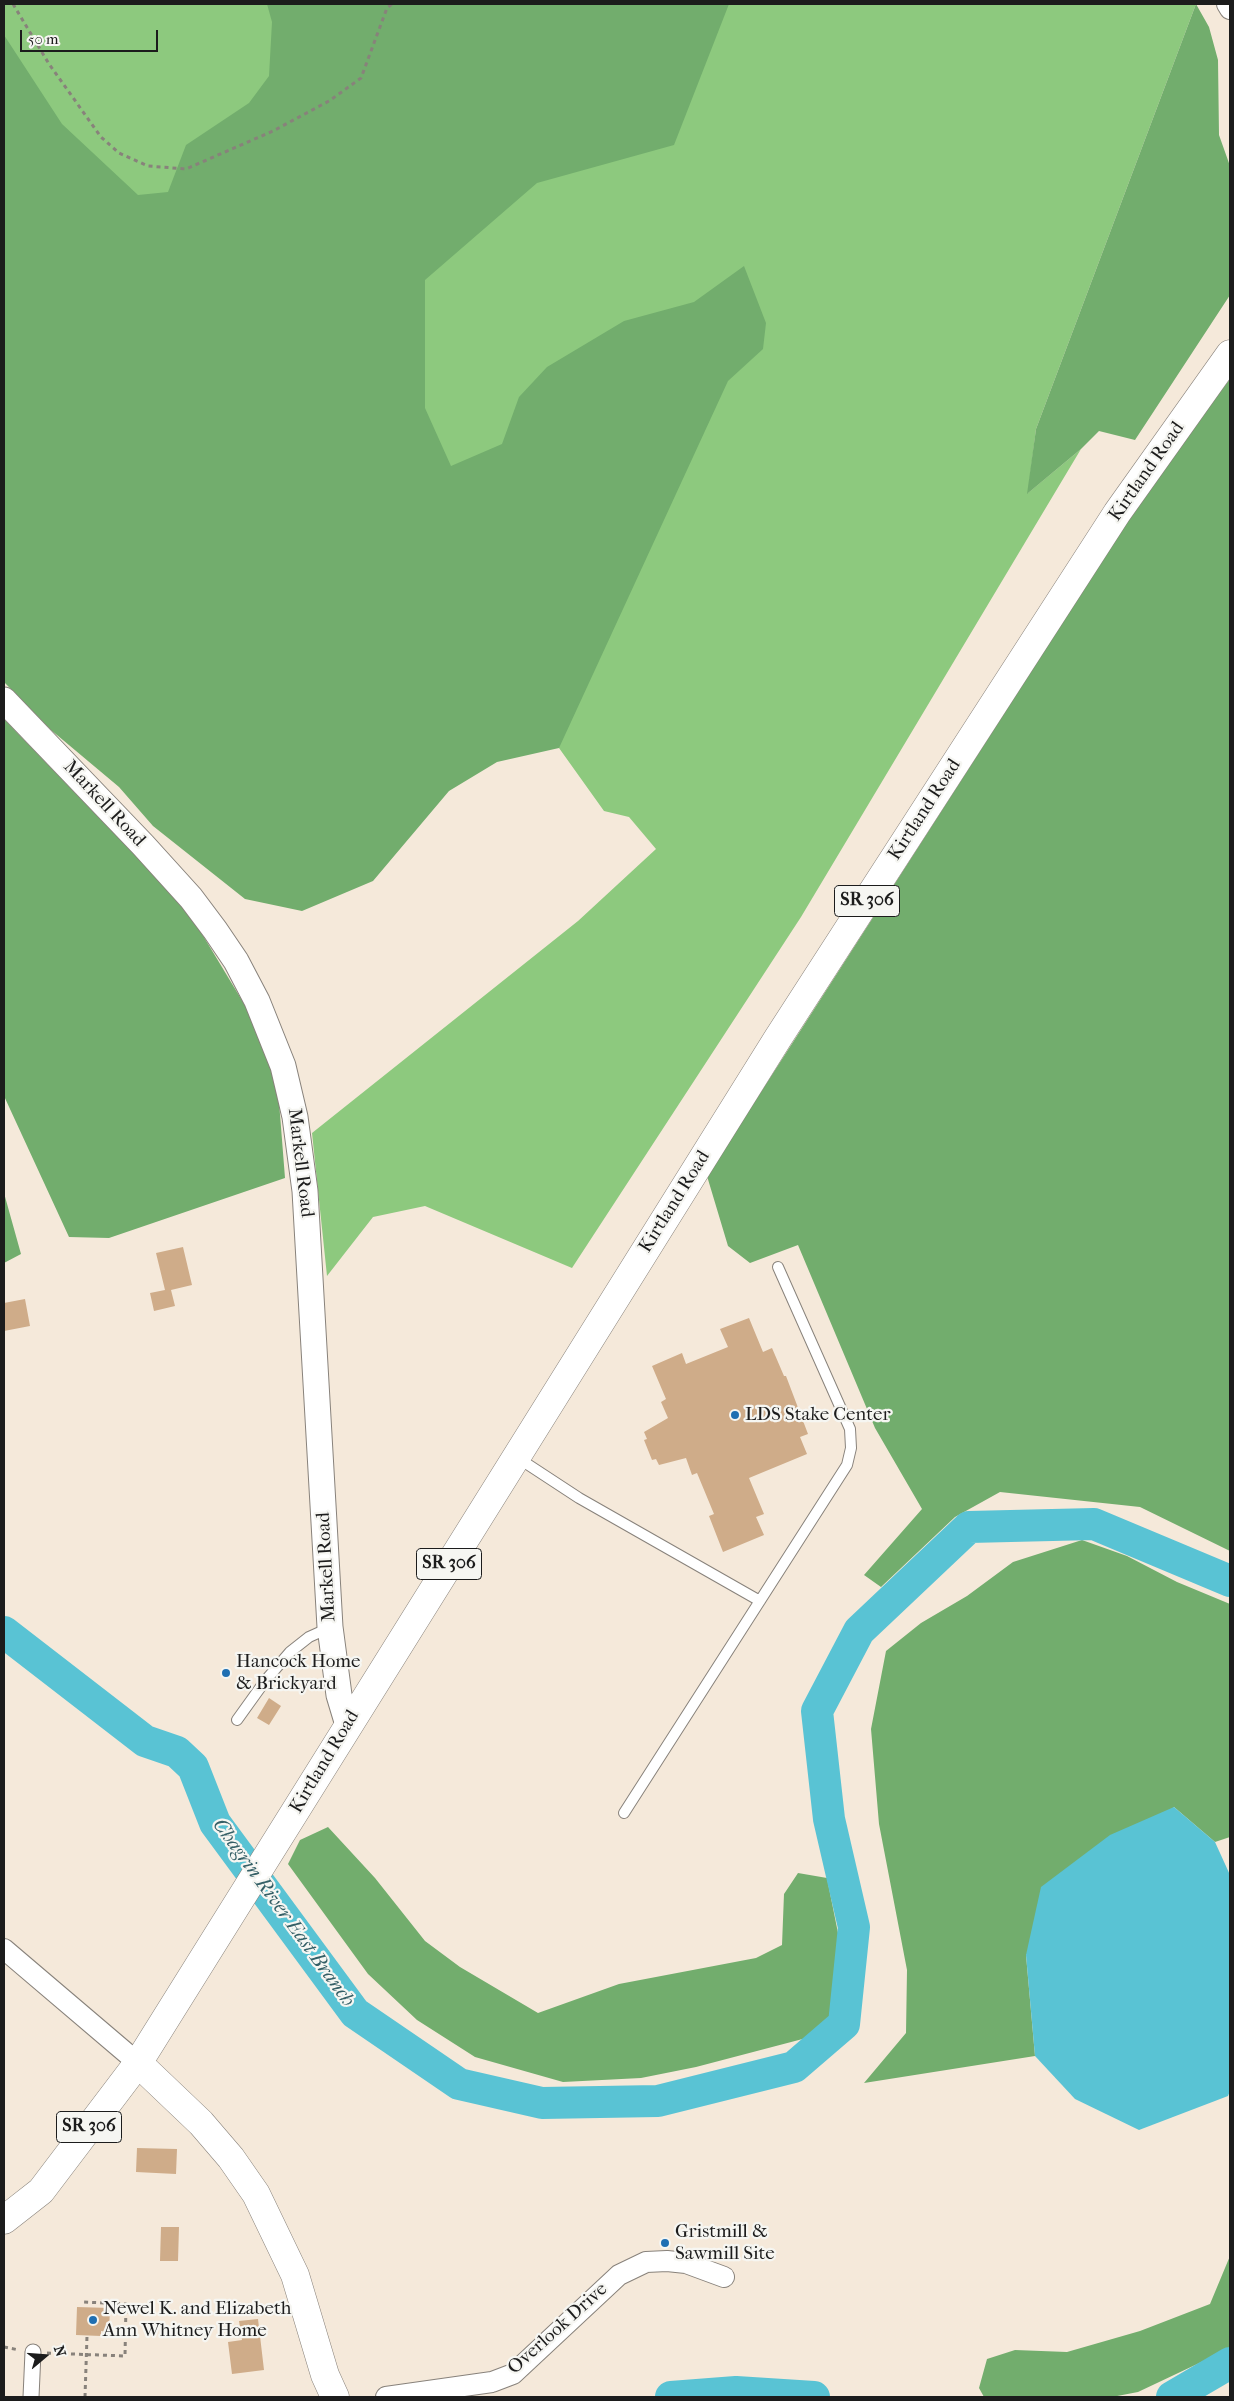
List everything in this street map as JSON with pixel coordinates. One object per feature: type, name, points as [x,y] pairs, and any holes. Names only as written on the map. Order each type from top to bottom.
[{"type":"main road","name":"Kirtland Road","points":[[138,2063],[773,1046],[1117,513],[1230,354]]},
{"type":"main road","name":"SR 306","points":[[4,2220],[41,2191],[138,2063]]},
{"type":"main road","points":[[138,2063],[201,2123],[231,2158],[256,2194],[295,2275],[325,2375],[335,2397]]},
{"type":"street","points":[[1227,4],[1230,10]]},
{"type":"street","name":"Markell Road","points":[[4,700],[32,727],[191,898],[236,962],[257,1002],[280,1058],[295,1117],[305,1191],[330,1627],[339,1696],[348,1725]]},
{"type":"street","points":[[4,1949],[138,2063]]},
{"type":"street","name":"Overlook Drive","points":[[386,2397],[492,2382],[513,2374],[619,2275],[646,2262],[667,2261],[686,2263],[724,2277]]},
{"type":"street","points":[[31,2397],[33,2352]]},
{"type":"lane","points":[[624,1813],[847,1465],[851,1448],[850,1429],[778,1267]]},
{"type":"lane","points":[[517,1457],[580,1498],[760,1601]]},
{"type":"lane","points":[[237,1720],[265,1681],[290,1652],[309,1637],[330,1627]]},
{"type":"path","points":[[13,4],[49,64],[101,137],[119,153],[148,166],[186,169],[273,131],[329,101],[361,78],[387,8],[392,4]]},
{"type":"path","points":[[33,2352],[86,2356],[125,2356],[126,2304],[84,2302]]},
{"type":"path","points":[[85,2397],[87,2336]]},
{"type":"green space","points":[[4,4],[1196,4],[1036,429],[1028,493],[1081,449],[801,917],[572,1268],[425,1206],[373,1217],[327,1276],[312,1133],[578,921],[656,849],[629,817],[604,811],[559,748],[492,590],[4,604]]},
{"type":"green space","points":[[267,4],[729,4],[674,145],[537,183],[425,280],[425,408],[451,466],[502,444],[519,397],[547,367],[624,321],[694,302],[744,266],[766,323],[763,349],[728,381],[559,748],[497,762],[449,791],[373,881],[302,911],[245,899],[153,826],[119,787],[51,730],[4,682],[4,35],[62,124],[138,195],[168,192],[186,145],[249,103],[269,76],[272,22]]},
{"type":"green space","points":[[1196,4],[1209,27],[1218,60],[1219,135],[1230,166],[1230,295],[1135,440],[1099,431],[1081,449],[1027,494],[1036,429]]},
{"type":"green space","points":[[1230,379],[1230,1551],[1140,1507],[1000,1492],[955,1517],[881,1587],[864,1575],[922,1509],[875,1428],[798,1245],[750,1263],[728,1246],[707,1176],[1167,460]]},
{"type":"green space","points":[[4,719],[187,909],[255,1022],[278,1089],[285,1178],[109,1238],[69,1237],[4,1096]]},
{"type":"green space","points":[[4,1193],[21,1254],[4,1263]]},
{"type":"green space","points":[[1082,1540],[1127,1556],[1177,1582],[1230,1604],[1230,1837],[1215,1842],[1174,1807],[1026,1955],[1035,2056],[864,2083],[906,2033],[907,1970],[879,1824],[871,1729],[886,1651],[921,1623],[967,1596],[1013,1562]]},
{"type":"green space","points":[[328,1827],[375,1878],[425,1941],[460,1967],[538,2013],[619,1984],[756,1958],[782,1945],[784,1894],[798,1873],[827,1878],[843,1958],[838,2009],[814,2036],[696,2067],[641,2078],[563,2082],[475,2057],[417,2020],[368,1974],[288,1864],[300,1840]]},
{"type":"green space","points":[[1230,2256],[1229,2349],[1138,2392],[1112,2397],[984,2397],[979,2388],[987,2359],[1015,2350],[1067,2352],[1140,2331],[1210,2304]]},
{"type":"water","points":[[1174,1807],[1215,1842],[1230,1875],[1230,2091],[1228,2096],[1139,2130],[1075,2099],[1035,2056],[1026,1955],[1041,1887],[1110,1835]]},
{"type":"building","points":[[183,1247],[192,1285],[171,1290],[175,1306],[154,1311],[150,1293],[165,1290],[156,1253]]},
{"type":"building","points":[[25,1299],[30,1326],[4,1331],[4,1303]]},
{"type":"building","points":[[749,1318],[763,1352],[772,1348],[784,1376],[786,1376],[808,1434],[800,1437],[807,1454],[749,1478],[764,1514],[756,1517],[764,1535],[723,1552],[709,1516],[714,1514],[697,1473],[692,1475],[686,1458],[659,1465],[656,1459],[652,1460],[644,1440],[647,1439],[644,1432],[668,1418],[661,1402],[666,1399],[652,1366],[682,1353],[686,1364],[728,1347],[720,1329]]},
{"type":"building","points":[[269,1698],[281,1706],[269,1725],[257,1718]]},
{"type":"building","points":[[137,2148],[177,2149],[176,2174],[136,2172]]},
{"type":"building","points":[[161,2227],[179,2227],[178,2261],[160,2261]]},
{"type":"building","name":"Newel K. and Elizabeth Ann Whitney Home","points":[[77,2307],[110,2308],[109,2332],[101,2331],[101,2336],[76,2335]]},
{"type":"building","points":[[258,2319],[264,2370],[232,2374],[228,2342],[242,2340],[239,2321]]},
{"type":"waterway","name":"Chagrin River East Branch","points":[[4,1632],[145,1741],[177,1752],[193,1767],[215,1823],[355,2013],[459,2084],[542,2103],[658,2101],[794,2067],[844,2024],[854,1927],[829,1819],[817,1711],[859,1631],[969,1527],[1094,1524],[1230,1581]]},
{"type":"waterway","name":"Chagrin River East Branch","points":[[1172,2397],[1230,2363]]},
{"type":"waterway","name":"Chagrin River East Branch","points":[[671,2397],[736,2392],[814,2397]]},
{"type":"place","name":"LDS Stake Center","points":[[735,1415]]},
{"type":"place","name":"Hancock Home & Brickyard","points":[[226,1673]]},
{"type":"place","name":"Gristmill & Sawmill Site","points":[[665,2243]]},
{"type":"place","name":"Newel K. and Elizabeth Ann Whitney Home","points":[[93,2320]]}]
